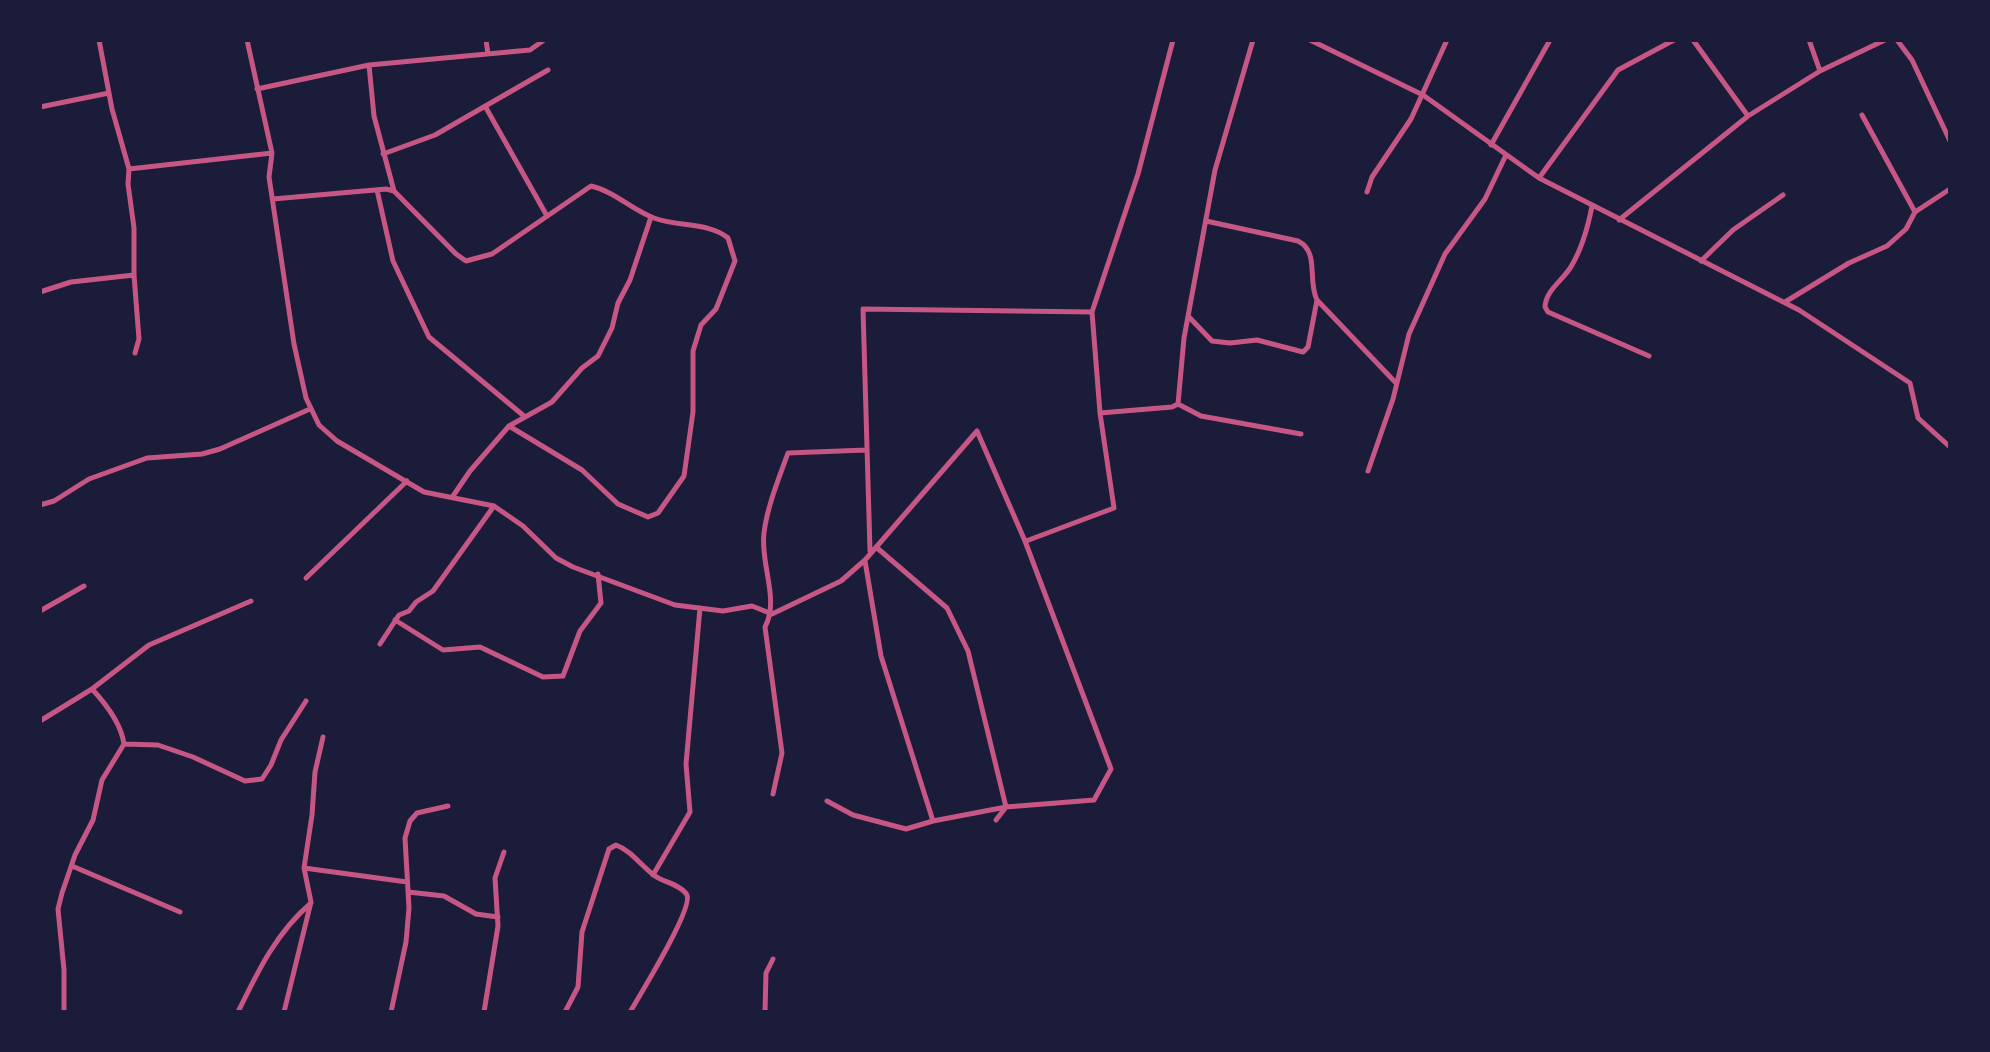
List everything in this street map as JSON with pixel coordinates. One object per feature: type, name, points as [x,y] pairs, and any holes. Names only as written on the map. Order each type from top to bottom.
[{"type":"street","points":[[99,40],[129,169],[139,339],[135,353]]},
{"type":"street","points":[[247,40],[272,153],[269,177],[294,344],[310,409],[319,425],[337,441],[424,492],[494,506],[523,526],[556,558],[573,567],[675,605],[723,611],[752,606],[772,614]]},
{"type":"street","points":[[486,40],[488,54]]},
{"type":"street","points":[[257,89],[369,65],[530,50],[544,40]]},
{"type":"street","points":[[1025,541],[1114,508],[1100,413],[1092,312],[1138,174],[1173,40]]},
{"type":"street","points":[[1178,404],[1188,316],[1215,170],[1253,40]]},
{"type":"street","points":[[1310,40],[1423,95],[1539,178],[1784,303],[1910,383],[1918,418],[1950,447]]},
{"type":"street","points":[[1367,192],[1372,177],[1411,119],[1447,40]]},
{"type":"street","points":[[1491,145],[1550,40]]},
{"type":"street","points":[[1539,178],[1618,70],[1674,40]]},
{"type":"street","points":[[1693,40],[1748,116]]},
{"type":"street","points":[[1809,40],[1820,71]]},
{"type":"street","points":[[1619,220],[1748,116],[1820,71],[1885,40]]},
{"type":"street","points":[[1897,40],[1912,60],[1950,141]]},
{"type":"street","points":[[369,65],[374,116],[394,191],[466,261],[492,254],[591,186],[651,217],[722,233],[732,245],[735,261],[716,309],[701,325],[693,351],[693,412],[684,476],[658,513],[642,516],[618,504],[582,470],[509,426]]},
{"type":"street","points":[[383,154],[435,135],[548,70]]},
{"type":"street","points":[[40,107],[109,93]]},
{"type":"street","points":[[485,106],[547,216]]},
{"type":"street","points":[[1862,115],[1915,212]]},
{"type":"street","points":[[129,169],[272,153]]},
{"type":"street","points":[[1368,471],[1397,383],[1409,334],[1445,254],[1485,199],[1506,155]]},
{"type":"street","points":[[1784,303],[1849,263],[1887,246],[1906,229],[1915,212],[1950,189]]},
{"type":"street","points":[[377,190],[393,261],[429,337],[524,416]]},
{"type":"street","points":[[273,199],[394,191]]},
{"type":"street","points":[[1701,261],[1733,230],[1783,195]]},
{"type":"street","points":[[1592,206],[1579,251],[1569,270],[1548,295],[1545,307],[1548,312],[1649,356]]},
{"type":"street","points":[[453,497],[470,471],[509,426],[552,402],[604,347],[651,217]]},
{"type":"street","points":[[1206,221],[1307,245],[1311,253],[1312,290],[1317,300],[1397,383]]},
{"type":"street","points":[[40,292],[71,282],[134,275]]},
{"type":"street","points":[[1188,316],[1212,341],[1257,340],[1303,352],[1308,347],[1317,300]]},
{"type":"street","points":[[1006,807],[968,651],[947,608],[873,549],[866,450],[863,309],[1092,312]]},
{"type":"street","points":[[1100,413],[1178,404]]},
{"type":"street","points":[[1178,404],[1201,416],[1301,434]]},
{"type":"street","points":[[40,505],[54,501],[89,479],[147,458],[202,454],[220,449],[310,409]]},
{"type":"street","points":[[773,794],[782,753],[765,627],[772,614],[841,581],[865,560],[977,431],[1025,541],[1111,769],[1094,800],[1006,807],[906,829],[853,815],[827,801]]},
{"type":"street","points":[[772,614],[764,560],[764,532],[788,453],[866,450]]},
{"type":"street","points":[[306,578],[407,481]]},
{"type":"street","points":[[380,644],[395,620],[433,591],[494,506]]},
{"type":"street","points":[[865,560],[881,656],[933,821]]},
{"type":"street","points":[[395,620],[443,650],[480,647],[543,677],[558,678],[568,668],[580,631],[601,603],[598,574]]},
{"type":"street","points":[[40,611],[84,586]]},
{"type":"street","points":[[40,721],[92,689],[149,645],[251,601]]},
{"type":"street","points":[[653,875],[690,812],[686,764],[700,608]]},
{"type":"street","points":[[64,1012],[64,970],[58,909],[66,878],[93,820],[102,780],[124,744],[111,712],[92,689]]},
{"type":"street","points":[[124,744],[158,745],[245,781],[254,781],[262,779],[281,740],[306,701]]},
{"type":"street","points":[[284,1012],[311,902],[304,868],[315,772],[323,737]]},
{"type":"street","points":[[391,1012],[406,942],[408,892],[405,838],[410,821],[417,813],[448,806]]},
{"type":"street","points":[[996,820],[1006,807]]},
{"type":"street","points":[[565,1012],[578,987],[582,932],[609,849],[619,846],[653,875],[685,891],[687,906],[630,1012]]},
{"type":"street","points":[[484,1012],[498,917],[495,878],[504,852]]},
{"type":"street","points":[[72,866],[180,912]]},
{"type":"street","points":[[304,868],[407,882]]},
{"type":"street","points":[[408,892],[444,896],[476,914],[498,917]]},
{"type":"street","points":[[238,1012],[265,957],[291,920],[311,902]]},
{"type":"street","points":[[765,1012],[766,973],[773,959]]}]
